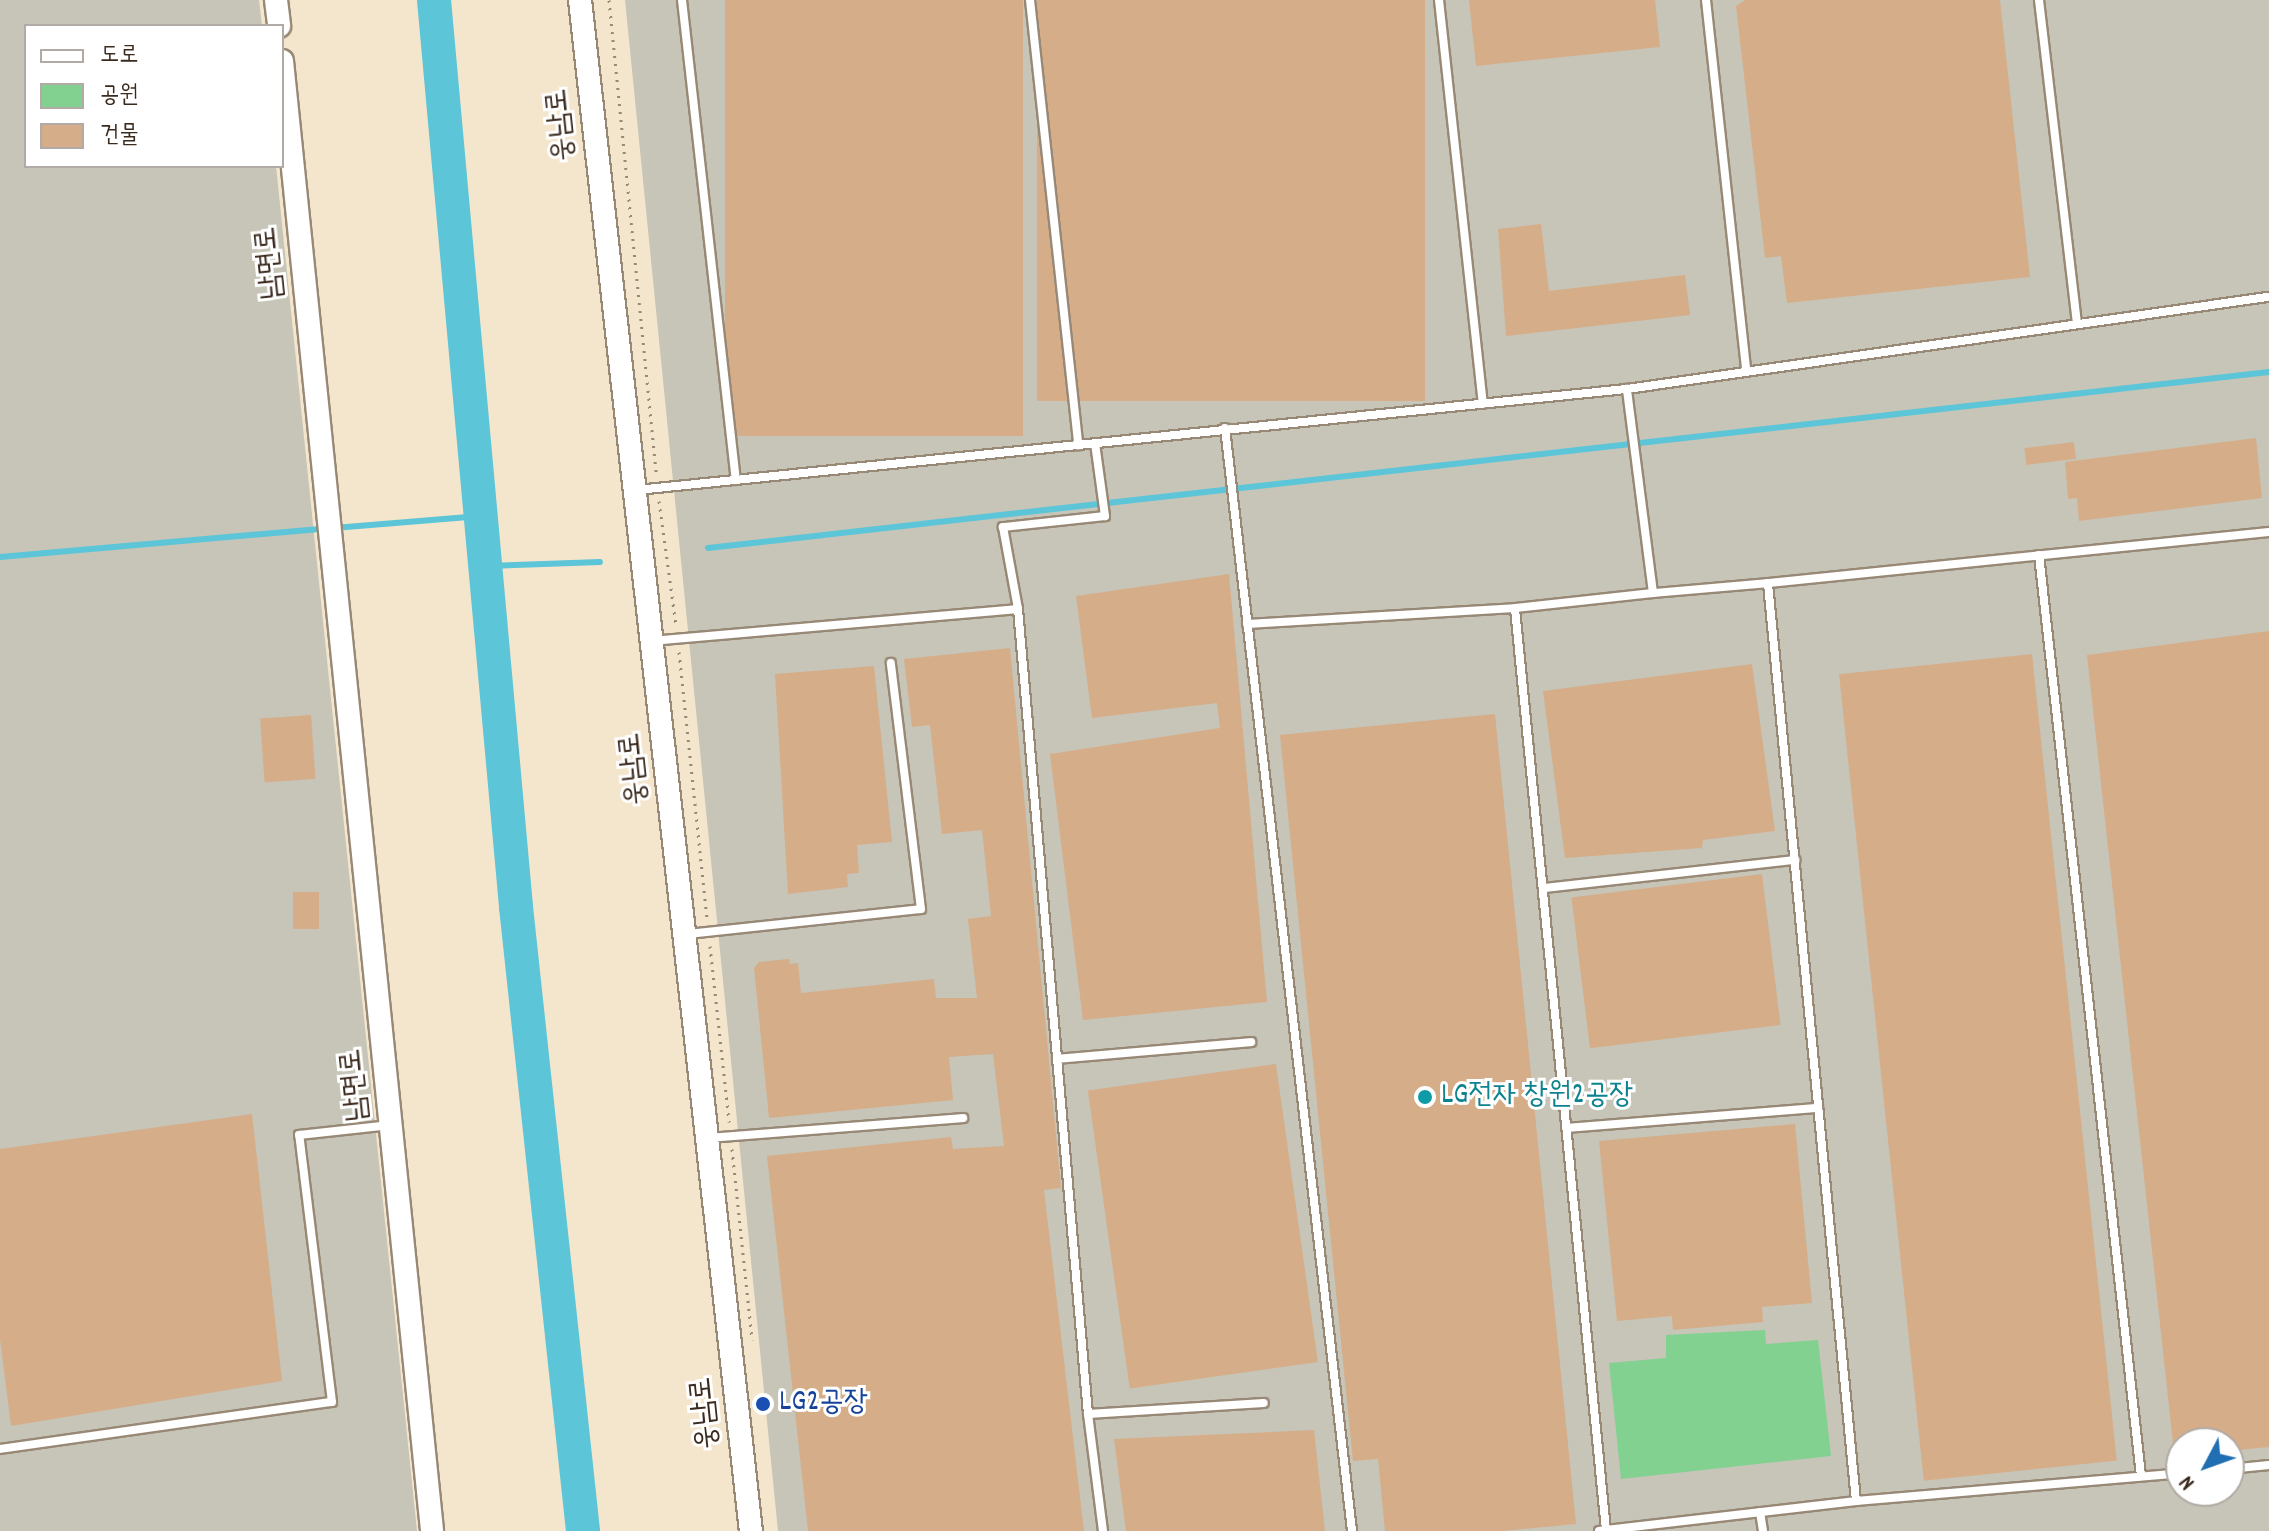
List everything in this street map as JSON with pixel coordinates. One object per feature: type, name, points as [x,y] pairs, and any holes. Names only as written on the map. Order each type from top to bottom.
[{"type":"street","points":[[276,0],[279,24]]},
{"type":"street","name":"웅남로","points":[[580,0],[631,490],[652,641],[751,1531]]},
{"type":"street","name":"남면로","points":[[284,81],[432,1531]]},
{"type":"lane","points":[[682,0],[736,480]]},
{"type":"lane","points":[[1030,0],[1078,445]]},
{"type":"lane","points":[[1439,0],[1483,404]]},
{"type":"lane","points":[[1706,0],[1746,371]]},
{"type":"lane","points":[[2039,0],[2077,324]]},
{"type":"lane","points":[[631,490],[1627,389],[2267,297]]},
{"type":"lane","points":[[1627,389],[1635,431],[1653,593]]},
{"type":"lane","points":[[1225,428],[1352,1531]]},
{"type":"lane","points":[[1095,443],[1105,516],[1003,527],[1018,609],[1088,1414],[1103,1531]]},
{"type":"lane","points":[[1247,624],[1515,608],[2269,532]]},
{"type":"lane","points":[[2039,555],[2141,1476]]},
{"type":"lane","points":[[1768,583],[1856,1501]]},
{"type":"lane","points":[[1515,608],[1606,1530]]},
{"type":"lane","points":[[652,641],[1018,609]]},
{"type":"lane","points":[[684,934],[921,909],[891,663]]},
{"type":"lane","points":[[1544,888],[1795,860]]},
{"type":"lane","points":[[1057,1059],[1251,1042]]},
{"type":"lane","points":[[1567,1128],[1818,1108]]},
{"type":"lane","points":[[707,1139],[963,1118]]},
{"type":"lane","points":[[0,1449],[332,1402],[299,1135],[391,1125]]},
{"type":"lane","points":[[1088,1414],[1264,1403]]},
{"type":"lane","points":[[2245,1467],[2269,1465]]},
{"type":"lane","points":[[1599,1531],[1856,1501],[2165,1474]]},
{"type":"lane","points":[[1760,1512],[1763,1531]]},
{"type":"path","points":[[609,0],[657,488],[678,638],[753,1342]]},
{"type":"shaded area","points":[[0,0],[259,0],[262,24],[24,24],[24,168],[276,168],[417,1531],[0,1531]]},
{"type":"shaded area","points":[[625,0],[2269,0],[2269,1531],[778,1531]]},
{"type":"green space","points":[[1765,1330],[1766,1344],[1818,1340],[1831,1456],[1621,1479],[1609,1363],[1666,1358],[1666,1335]]},
{"type":"building","points":[[725,0],[1023,0],[1023,436],[725,436]]},
{"type":"building","points":[[1037,0],[1425,0],[1425,401],[1037,401]]},
{"type":"building","points":[[1469,0],[1655,0],[1660,47],[1476,66]]},
{"type":"building","points":[[1745,0],[2000,0],[2030,277],[1787,303],[1781,256],[1765,258],[1736,6]]},
{"type":"building","points":[[1541,224],[1549,291],[1685,275],[1690,315],[1506,336],[1498,229]]},
{"type":"building","points":[[2256,438],[2262,498],[2079,521],[2077,498],[2068,499],[2065,462]]},
{"type":"building","points":[[2074,442],[2076,459],[2026,465],[2024,448]]},
{"type":"building","points":[[1229,574],[1267,1002],[1083,1020],[1050,754],[1220,728],[1217,703],[1092,718],[1076,596]]},
{"type":"building","points":[[2269,631],[2269,1447],[2245,1449],[2245,1427],[2171,1427],[2087,655]]},
{"type":"building","points":[[1010,648],[1061,1188],[1044,1190],[1084,1531],[808,1531],[767,1156],[951,1137],[953,1149],[1004,1146],[993,1054],[949,1057],[953,1100],[769,1118],[754,968],[759,962],[789,959],[790,964],[798,963],[801,993],[934,979],[936,998],[977,998],[968,919],[991,916],[982,830],[942,834],[930,725],[912,727],[904,659]]},
{"type":"building","points":[[2032,654],[2117,1461],[1924,1481],[1839,674]]},
{"type":"building","points":[[1752,664],[1775,831],[1703,840],[1702,848],[1565,858],[1543,691]]},
{"type":"building","points":[[874,666],[892,842],[857,845],[859,873],[847,874],[848,887],[788,894],[775,674]]},
{"type":"building","name":"LG전자 창원2공장","points":[[1495,714],[1576,1524],[1503,1531],[1385,1531],[1378,1459],[1353,1461],[1280,735]]},
{"type":"building","points":[[311,715],[315,779],[265,782],[260,719]]},
{"type":"building","points":[[1762,874],[1781,1025],[1590,1048],[1571,897]]},
{"type":"building","points":[[293,892],[319,892],[319,929],[293,929]]},
{"type":"building","points":[[1276,1064],[1318,1362],[1130,1389],[1088,1090]]},
{"type":"building","points":[[252,1114],[282,1381],[11,1426],[0,1339],[0,1149]]},
{"type":"building","points":[[1795,1124],[1812,1303],[1762,1307],[1763,1322],[1673,1330],[1672,1316],[1617,1321],[1599,1141]]},
{"type":"building","points":[[1314,1430],[1325,1531],[1126,1531],[1114,1439]]},
{"type":"waterway","points":[[434,0],[516,907],[583,1531]]},
{"type":"waterway","points":[[708,548],[2269,372]]},
{"type":"waterway","points":[[334,528],[481,516]]},
{"type":"waterway","points":[[0,557],[323,529]]},
{"type":"waterway","points":[[485,566],[600,562]]},
{"type":"place","name":"LG전자 창원2공장","points":[[1425,1097]]},
{"type":"place","name":"LG2공장","points":[[763,1404]]}]
